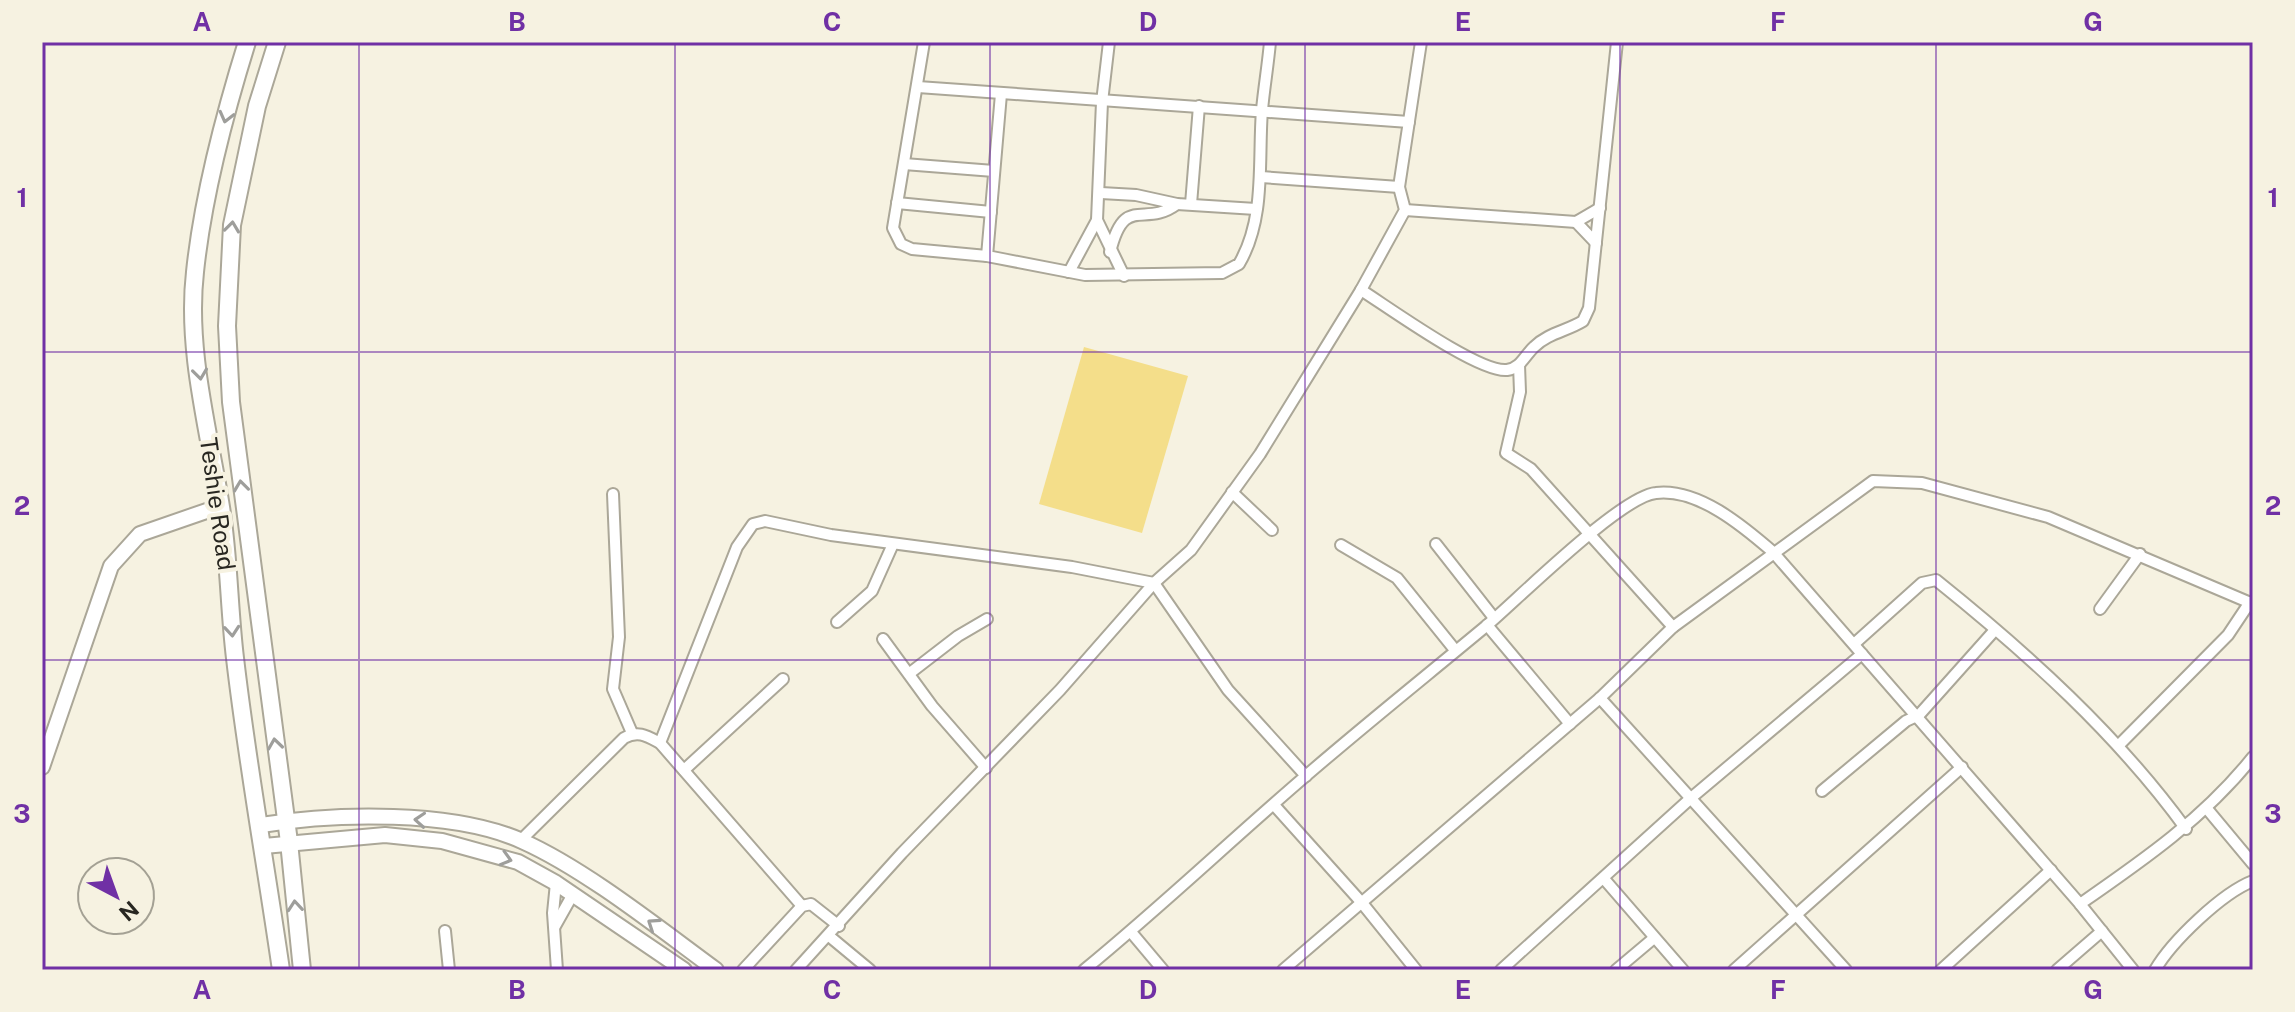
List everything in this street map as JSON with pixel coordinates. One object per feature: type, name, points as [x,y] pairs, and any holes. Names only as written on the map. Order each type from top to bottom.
[{"type":"main road","name":"Teshie Road","points":[[247,42],[227,111],[194,273],[196,343],[210,462],[221,506],[235,658],[281,970]]},
{"type":"main road","name":"Teshie Road","points":[[277,42],[257,106],[232,225],[227,326],[231,402],[289,842],[302,970]]},
{"type":"main road","points":[[42,767],[111,566],[140,534],[221,506]]},
{"type":"main road","points":[[261,825],[286,821],[424,819],[479,828],[521,840],[577,873],[716,970]]},
{"type":"main road","points":[[264,846],[385,835],[442,841],[518,862],[573,894],[684,970]]},
{"type":"street","points":[[924,42],[893,228],[901,244],[912,249],[987,256],[1069,272],[1124,276],[1222,273],[1234,270],[1245,254],[1261,177],[1262,112],[1270,42]]},
{"type":"street","points":[[1069,272],[1097,220],[1101,193],[1102,102],[1109,42]]},
{"type":"street","points":[[796,970],[1154,583],[1191,550],[1260,454],[1361,290],[1405,210],[1399,187],[1421,42]]},
{"type":"street","points":[[1361,290],[1466,356],[1494,369],[1508,370],[1519,365],[1551,335],[1583,321],[1589,308],[1617,42]]},
{"type":"street","points":[[918,87],[1409,122]]},
{"type":"street","points":[[987,256],[1001,94]]},
{"type":"street","points":[[1191,204],[1199,106]]},
{"type":"street","points":[[904,164],[994,171]]},
{"type":"street","points":[[1261,177],[1399,187]]},
{"type":"street","points":[[1101,193],[1136,195],[1177,204],[1256,209]]},
{"type":"street","points":[[897,203],[991,212]]},
{"type":"street","points":[[1110,252],[1120,224],[1130,215],[1164,214],[1177,204]]},
{"type":"street","points":[[1405,210],[1576,222],[1600,208]]},
{"type":"street","points":[[1097,220],[1124,276]]},
{"type":"street","points":[[1576,222],[1596,243]]},
{"type":"street","points":[[1519,365],[1520,392],[1506,453],[1531,469],[1673,627]]},
{"type":"street","points":[[1283,970],[1600,698],[1673,627],[1773,552],[1818,523],[1865,485],[1884,480],[1922,483],[1998,502],[2140,554],[2251,603],[2228,635],[2119,745]]},
{"type":"street","points":[[1232,492],[1272,530]]},
{"type":"street","points":[[1084,970],[1306,776],[1589,536],[1639,498],[1656,493],[1690,499],[1718,511],[1743,526],[1773,552],[1919,715],[2133,970]]},
{"type":"street","points":[[613,494],[619,637],[613,689],[632,733],[660,743],[802,906]]},
{"type":"street","points":[[660,743],[737,547],[753,524],[765,521],[893,544],[1072,567],[1154,583],[1228,690],[1306,776]]},
{"type":"street","points":[[837,622],[872,591],[893,544]]},
{"type":"street","points":[[1436,544],[1490,621],[1570,724]]},
{"type":"street","points":[[1341,545],[1397,578],[1455,650]]},
{"type":"street","points":[[2100,609],[2140,554]]},
{"type":"street","points":[[1854,644],[1930,579],[1994,631],[2119,745],[2186,829]]},
{"type":"street","points":[[910,673],[958,636],[987,619]]},
{"type":"street","points":[[1822,791],[1906,721],[1919,715],[1994,631]]},
{"type":"street","points":[[883,639],[932,706],[986,768]]},
{"type":"street","points":[[1501,970],[1605,880],[1691,798],[1862,654]]},
{"type":"street","points":[[684,770],[783,679]]},
{"type":"street","points":[[1600,698],[1846,970]]},
{"type":"street","points":[[521,840],[632,733]]},
{"type":"street","points":[[2080,904],[2186,829],[2208,810],[2253,757]]},
{"type":"street","points":[[1734,970],[1962,767]]},
{"type":"street","points":[[1274,805],[1362,903],[1416,970]]},
{"type":"street","points":[[2208,810],[2253,864]]},
{"type":"street","points":[[1941,970],[2051,870]]},
{"type":"street","points":[[1605,880],[1683,970]]},
{"type":"street","points":[[2155,970],[2166,953],[2218,904],[2253,881]]},
{"type":"street","points":[[556,883],[554,927],[557,970]]},
{"type":"street","points":[[554,927],[573,894]]},
{"type":"street","points":[[743,970],[802,906],[811,904],[839,926]]},
{"type":"street","points":[[445,931],[449,970]]},
{"type":"street","points":[[2057,970],[2102,931]]},
{"type":"street","points":[[1131,932],[1163,970]]},
{"type":"street","points":[[829,936],[870,970]]},
{"type":"street","points":[[1616,970],[1654,938]]},
{"type":"shaded area","points":[[1084,347],[1188,376],[1142,533],[1039,504]]}]
